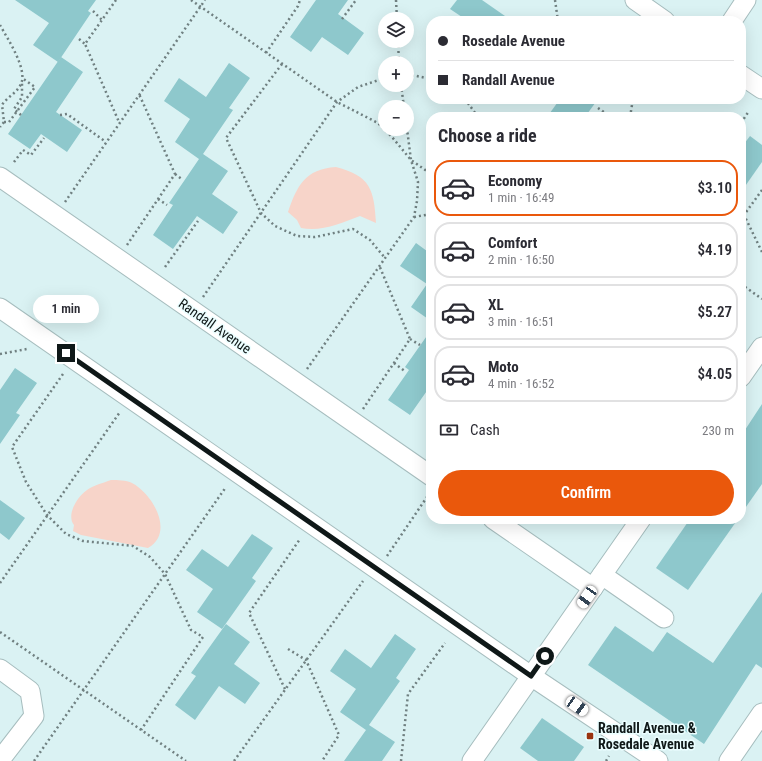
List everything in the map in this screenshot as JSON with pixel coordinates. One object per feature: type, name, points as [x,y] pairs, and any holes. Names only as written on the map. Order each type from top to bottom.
[{"type":"street","points":[[635,0],[658,16]]},
{"type":"street","points":[[735,16],[746,0]]},
{"type":"street","points":[[746,78],[762,89]]},
{"type":"street","name":"Randall Avenue","points":[[0,177],[354,423],[426,481]]},
{"type":"street","points":[[5,317],[658,761]]},
{"type":"street","points":[[746,370],[762,346]]},
{"type":"street","points":[[501,524],[597,582],[664,618]]},
{"type":"street","points":[[472,761],[638,524]]},
{"type":"street","points":[[0,669],[30,691],[34,716],[0,760]]},
{"type":"street","points":[[729,761],[762,714]]},
{"type":"path","points":[[85,44],[116,0]]},
{"type":"path","points":[[191,0],[336,102],[378,123],[411,160],[426,170]]},
{"type":"path","points":[[56,215],[204,0]]},
{"type":"path","points":[[266,53],[298,6],[300,0]]},
{"type":"path","points":[[342,19],[356,0]]},
{"type":"path","points":[[396,0],[397,12]]},
{"type":"path","points":[[555,0],[557,16]]},
{"type":"path","points":[[92,11],[102,20]]},
{"type":"path","points":[[0,25],[19,62],[22,78],[22,97],[14,109],[21,115]]},
{"type":"path","points":[[79,39],[85,44],[120,123]]},
{"type":"path","points":[[282,64],[226,138],[261,213],[275,226],[297,236],[315,238],[353,229],[370,240],[385,258]]},
{"type":"path","points":[[414,75],[426,78]]},
{"type":"path","points":[[4,122],[9,122],[35,87],[22,78]]},
{"type":"path","points":[[0,128],[4,122],[2,106],[21,84],[22,78]]},
{"type":"path","points":[[194,311],[336,102],[358,87],[378,80]]},
{"type":"path","points":[[139,94],[175,174],[183,180]]},
{"type":"path","points":[[598,108],[604,112]]},
{"type":"path","points":[[746,116],[749,111]]},
{"type":"path","points":[[60,115],[66,114],[106,142]]},
{"type":"path","points":[[297,383],[414,217],[418,182],[411,160],[408,136]]},
{"type":"path","points":[[14,162],[23,150],[31,155],[44,138]]},
{"type":"path","points":[[118,258],[175,174]]},
{"type":"path","points":[[746,212],[762,190]]},
{"type":"path","points":[[158,199],[167,204]]},
{"type":"path","points":[[414,217],[426,215]]},
{"type":"path","points":[[746,219],[762,252]]},
{"type":"path","points":[[165,267],[198,221]]},
{"type":"path","points":[[379,265],[410,339],[420,345]]},
{"type":"path","points":[[746,288],[762,299]]},
{"type":"path","points":[[354,423],[410,339]]},
{"type":"path","points":[[0,354],[31,348]]},
{"type":"path","points":[[394,363],[406,372]]},
{"type":"path","points":[[64,372],[12,447],[26,482],[48,516],[66,534],[84,541],[133,546],[150,557],[165,574],[192,630],[203,637],[141,730]]},
{"type":"path","points":[[0,583],[120,411]]},
{"type":"path","points":[[34,761],[226,487]]},
{"type":"path","points":[[386,557],[426,491]]},
{"type":"path","points":[[285,690],[249,613],[300,539]]},
{"type":"path","points":[[234,761],[361,583]]},
{"type":"path","points":[[0,632],[186,761]]},
{"type":"path","points":[[401,761],[408,694],[445,643]]},
{"type":"path","points":[[288,649],[306,660],[339,735],[322,761]]},
{"type":"path","points":[[606,761],[609,756]]},
{"type":"shaded area","points":[[336,167],[357,175],[364,180],[372,193],[376,223],[360,216],[324,228],[301,228],[297,220],[288,212],[299,187],[304,180],[317,171],[325,168]]},
{"type":"shaded area","points":[[111,480],[132,483],[140,488],[153,504],[158,514],[160,533],[156,541],[148,548],[81,535],[73,531],[74,525],[71,516],[76,502],[83,493],[90,488]]},
{"type":"building","points":[[15,0],[96,0],[88,11],[91,13],[58,62],[33,45],[49,23]]},
{"type":"building","points":[[316,0],[348,0],[338,14],[364,33],[348,55],[322,37],[311,52],[290,37]]},
{"type":"building","points":[[457,0],[482,0],[505,16],[460,16],[450,9]]},
{"type":"building","points":[[61,57],[83,72],[56,112],[82,130],[67,152],[41,134],[30,149],[8,134]]},
{"type":"building","points":[[229,63],[250,78],[229,108],[233,110],[203,154],[228,171],[212,194],[238,212],[223,234],[197,216],[173,249],[153,235],[173,205],[169,203],[199,159],[175,142],[190,119],[164,101],[179,78],[206,97]]},
{"type":"building","points":[[556,104],[594,104],[589,112],[551,112]]},
{"type":"building","points":[[750,136],[762,145],[762,162],[746,185],[746,141]]},
{"type":"building","points":[[416,243],[426,250],[426,283],[400,266]]},
{"type":"building","points":[[426,285],[426,318],[411,307]]},
{"type":"building","points":[[426,337],[426,392],[410,415],[388,400],[409,370],[405,367]]},
{"type":"building","points":[[15,368],[37,383],[16,413],[20,415],[0,444],[0,390]]},
{"type":"building","points":[[762,404],[762,484],[746,507],[746,428]]},
{"type":"building","points":[[0,500],[25,518],[9,540],[0,533]]},
{"type":"building","points":[[687,524],[734,524],[688,590],[656,568]]},
{"type":"building","points":[[252,534],[273,548],[252,578],[256,581],[222,629],[197,612],[213,589],[186,570],[202,549],[228,567]]},
{"type":"building","points":[[762,592],[762,668],[756,664],[704,744],[588,665],[615,626],[653,652],[667,632],[713,663]]},
{"type":"building","points":[[226,624],[250,642],[234,664],[260,683],[245,704],[219,686],[195,720],[175,705],[196,676],[191,673]]},
{"type":"building","points":[[395,634],[416,649],[396,678],[400,681],[369,725],[395,742],[382,761],[344,761],[366,730],[340,712],[356,689],[330,671],[345,649],[371,668]]},
{"type":"building","points":[[542,718],[584,747],[574,761],[538,761],[520,748]]},
{"type":"place","name":"Randall Avenue & Rosedale Avenue","points":[[590,736]]},
{"type":"route","points":[[66,353],[531,676],[545,656]]}]
